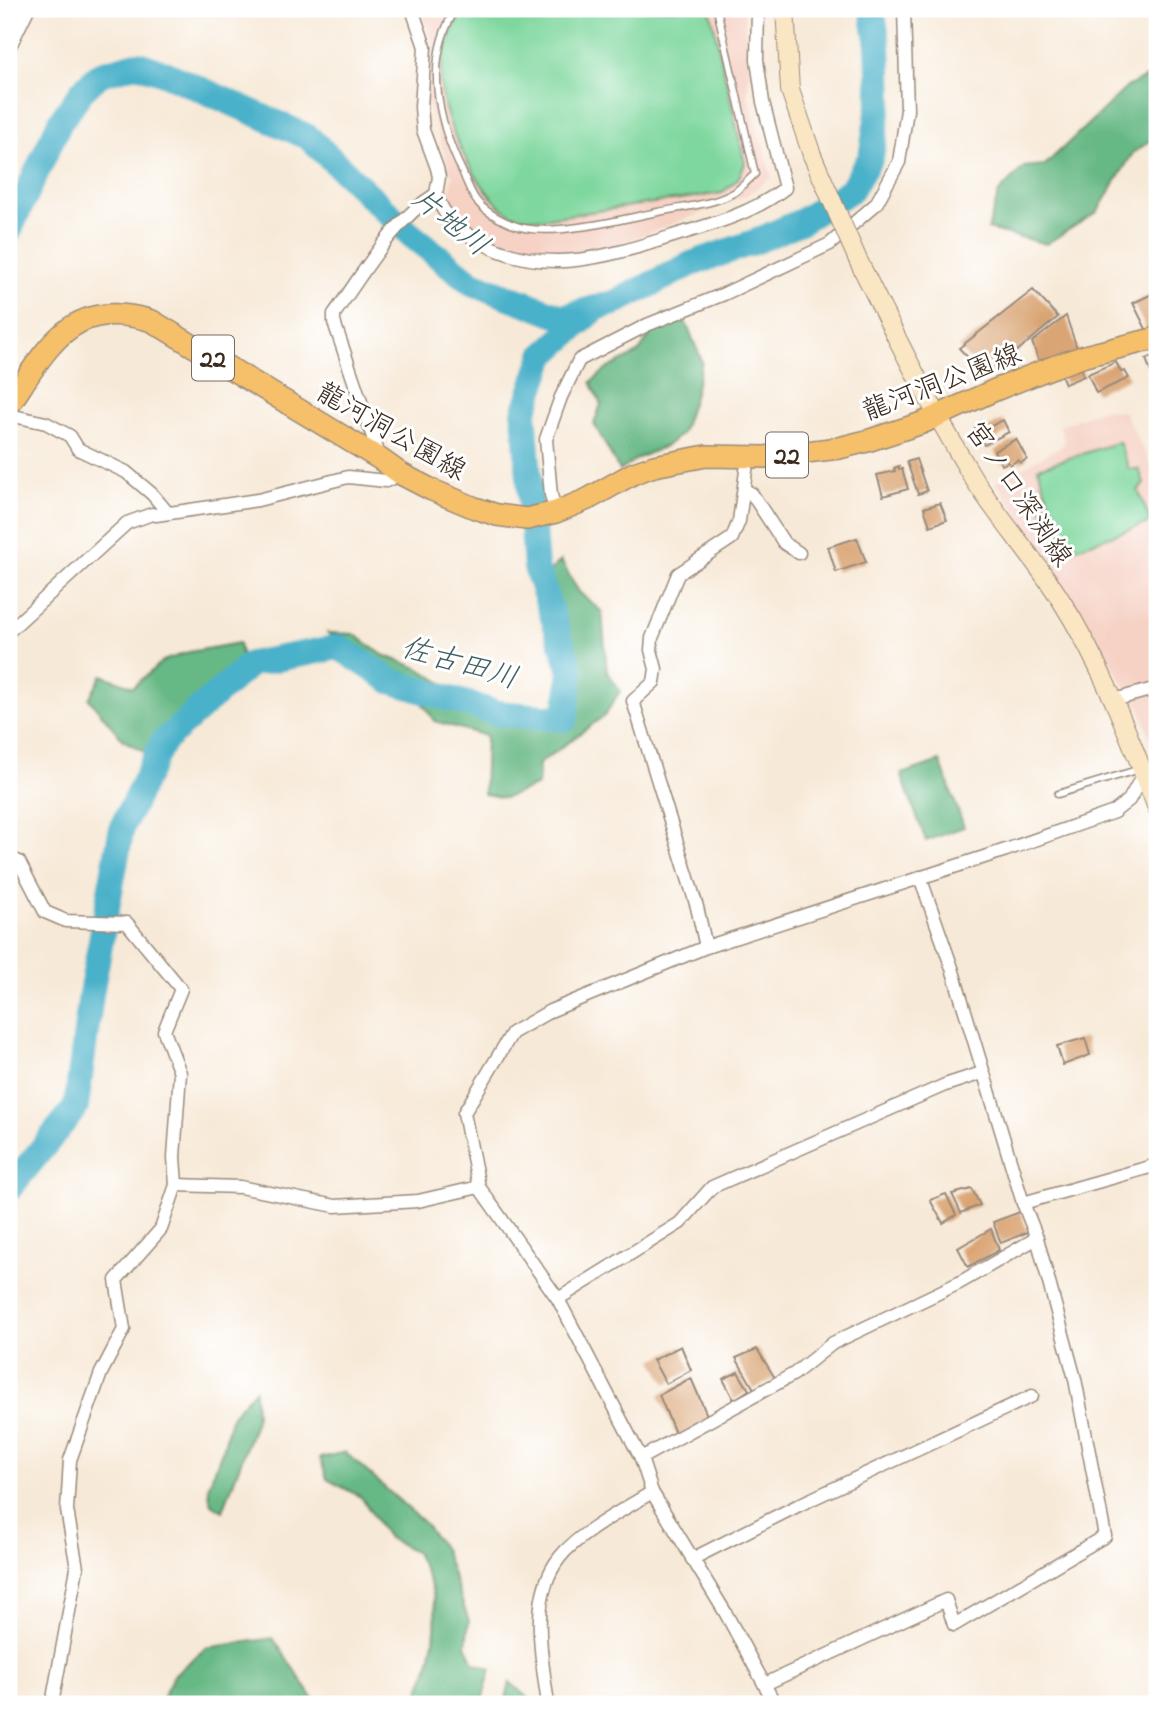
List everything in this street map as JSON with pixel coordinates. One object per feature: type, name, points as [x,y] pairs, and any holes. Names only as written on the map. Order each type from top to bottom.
[{"type":"main road","name":"宮ノ口深渕線","points":[[785,9],[790,90],[812,155],[858,260],[937,416],[974,479],[1057,594],[1086,641],[1114,700],[1157,808]]},
{"type":"main road","name":"龍河洞公園線","points":[[9,405],[46,351],[73,325],[108,313],[127,314],[152,321],[401,474],[475,508],[527,519],[588,499],[634,473],[654,466],[706,456],[748,457],[838,448],[892,433],[1064,363],[1157,338]]},
{"type":"street","points":[[9,48],[28,9]]},
{"type":"street","points":[[412,9],[425,47],[421,107],[423,130],[437,167],[439,177],[436,194],[443,213],[464,233],[498,252],[529,259],[560,261],[581,261],[612,255],[723,221],[767,202],[785,188],[763,102],[757,60],[758,9]]},
{"type":"street","points":[[551,513],[546,439],[561,397],[579,360],[647,325],[724,294],[830,244],[876,204],[900,162],[906,110],[904,9]]},
{"type":"street","points":[[380,459],[334,322],[334,314],[386,242],[420,204],[436,194]]},
{"type":"street","points":[[9,415],[46,423],[70,436],[78,449],[126,472],[152,494],[168,513]]},
{"type":"street","points":[[706,947],[697,907],[633,701],[654,682],[656,669],[651,650],[652,638],[678,574],[732,538],[739,521],[748,457]]},
{"type":"street","points":[[9,631],[127,523],[152,514],[258,500],[348,477],[386,481],[401,474]]},
{"type":"street","points":[[745,489],[752,494],[784,543],[799,553]]},
{"type":"street","points":[[1114,700],[1157,688]]},
{"type":"street","points":[[775,1704],[652,1492],[641,1458],[558,1298],[479,1186],[464,1113],[512,1033],[550,1011],[706,947],[1114,812],[1129,800],[1140,780],[1142,769]]},
{"type":"street","points":[[9,858],[19,862],[45,912],[66,921],[127,923],[181,989],[164,1031],[180,1073],[174,1157],[176,1185],[161,1229],[116,1280],[124,1329],[101,1373],[70,1460],[67,1510],[77,1568],[52,1704]]},
{"type":"street","points":[[765,1684],[946,1600],[954,1625],[1105,1536],[1075,1379],[1037,1238],[1023,1203],[952,968],[920,877]]},
{"type":"street","points":[[558,1298],[680,1223],[712,1187],[945,1085],[982,1073]]},
{"type":"street","points":[[1023,1203],[1157,1165]]},
{"type":"street","points":[[176,1185],[240,1187],[335,1206],[418,1201],[479,1186]]},
{"type":"street","points":[[641,1458],[794,1374],[833,1343],[959,1283],[1037,1238]]},
{"type":"street","points":[[692,1559],[801,1504],[1032,1396]]},
{"type":"street","points":[[548,1704],[540,1618],[543,1595],[552,1569],[561,1556],[590,1532],[652,1492]]},
{"type":"lane","points":[[456,9],[449,19],[438,66],[436,94],[442,121],[457,163],[476,200],[492,214],[513,225],[539,229],[578,228],[705,203],[734,193],[755,174],[717,9]]},
{"type":"lane","points":[[423,65],[438,66]]},
{"type":"lane","points":[[1058,794],[1142,769]]},
{"type":"shaded area","points":[[421,9],[744,9],[749,68],[748,96],[772,177],[747,195],[610,248],[568,257],[477,233],[461,222],[452,210],[449,198],[452,176],[425,94],[434,46]]},
{"type":"shaded area","points":[[1104,409],[1124,412],[1157,477],[1157,757],[1141,712],[996,482],[1065,444],[1060,426]]},
{"type":"green space","points":[[463,9],[710,9],[745,164],[738,179],[722,193],[541,219],[509,213],[484,188],[472,170],[461,151],[445,110],[441,91],[442,66],[448,40]]},
{"type":"green space","points":[[1157,71],[1157,136],[1133,153],[1097,212],[1046,244],[988,229],[999,192],[1024,167],[1045,165],[1127,87]]},
{"type":"green space","points":[[664,314],[686,323],[702,361],[694,397],[682,433],[666,446],[638,458],[620,471],[594,424],[601,404],[591,382],[608,368],[638,353]]},
{"type":"green space","points":[[1119,442],[1129,469],[1139,469],[1144,484],[1138,490],[1151,522],[1065,552],[1053,519],[1046,521],[1041,506],[1049,501],[1038,468]]},
{"type":"green space","points":[[561,561],[579,592],[602,612],[607,672],[620,691],[605,715],[539,764],[538,785],[505,798],[484,794],[486,736],[434,721],[401,682],[328,633],[354,634],[383,655],[418,668],[473,702],[543,717],[567,709],[569,693],[567,646],[559,616],[544,587],[549,571]]},
{"type":"green space","points":[[239,643],[242,658],[226,684],[188,710],[145,752],[123,740],[89,699],[102,675],[133,687],[163,661],[189,652]]},
{"type":"green space","points":[[940,761],[964,827],[926,841],[901,774]]},
{"type":"green space","points":[[255,1390],[256,1420],[223,1511],[211,1504],[208,1487],[223,1449],[232,1415]]},
{"type":"green space","points":[[345,1452],[423,1522],[444,1549],[469,1621],[466,1645],[474,1663],[491,1669],[481,1704],[414,1704],[429,1666],[434,1639],[436,1626],[433,1592],[416,1552],[388,1538],[361,1497],[327,1479],[320,1458]]},
{"type":"green space","points":[[273,1638],[317,1704],[159,1704],[174,1675],[206,1648]]},
{"type":"green space","points":[[510,1682],[534,1704],[505,1704]]},
{"type":"building","points":[[1033,290],[1058,317],[986,377],[959,348]]},
{"type":"building","points":[[1154,293],[1157,300],[1157,326],[1147,331],[1133,303]]},
{"type":"building","points":[[1066,316],[1079,354],[1041,367],[1032,342]]},
{"type":"building","points":[[1157,355],[1157,379],[1154,380],[1146,359]]},
{"type":"building","points":[[1116,362],[1121,372],[1125,371],[1129,378],[1096,393],[1088,374]]},
{"type":"building","points":[[1079,364],[1084,376],[1065,384],[1060,372]]},
{"type":"building","points":[[1003,420],[1009,432],[984,445],[975,429],[982,426],[985,429]]},
{"type":"building","points":[[1016,439],[1027,459],[1021,463],[1018,460],[1010,465],[1008,462],[1002,465],[994,451]]},
{"type":"building","points":[[916,459],[927,491],[918,494],[907,462]]},
{"type":"building","points":[[899,466],[908,489],[883,496],[877,475],[895,471],[894,468]]},
{"type":"building","points":[[940,503],[947,520],[930,526],[924,508]]},
{"type":"building","points":[[857,538],[866,562],[836,572],[828,547]]},
{"type":"building","points":[[1085,1038],[1090,1055],[1063,1065],[1057,1046]]},
{"type":"building","points":[[972,1189],[980,1205],[961,1213],[952,1194]]},
{"type":"building","points":[[946,1194],[956,1215],[943,1223],[930,1200]]},
{"type":"building","points":[[1020,1212],[1028,1232],[1001,1243],[993,1222]]},
{"type":"building","points":[[991,1229],[999,1250],[968,1267],[958,1248]]},
{"type":"building","points":[[681,1346],[691,1370],[666,1384],[653,1360]]},
{"type":"building","points":[[757,1349],[775,1378],[754,1389],[736,1358]]},
{"type":"building","points":[[738,1372],[749,1390],[734,1400],[723,1379]]},
{"type":"building","points":[[691,1378],[709,1420],[677,1438],[659,1395]]},
{"type":"waterway","name":"片地川","points":[[9,231],[60,122],[82,91],[100,74],[137,64],[162,72],[308,137],[411,235],[472,283],[562,317],[614,303],[691,264],[757,241],[802,221],[851,190],[871,157],[880,100],[878,45],[872,9]]},
{"type":"waterway","name":"佐古田川","points":[[9,1189],[76,1107],[91,994],[122,827],[163,742],[250,664],[339,647],[391,681],[497,713],[565,719],[571,671],[536,567],[524,413],[544,355],[596,308]]}]
